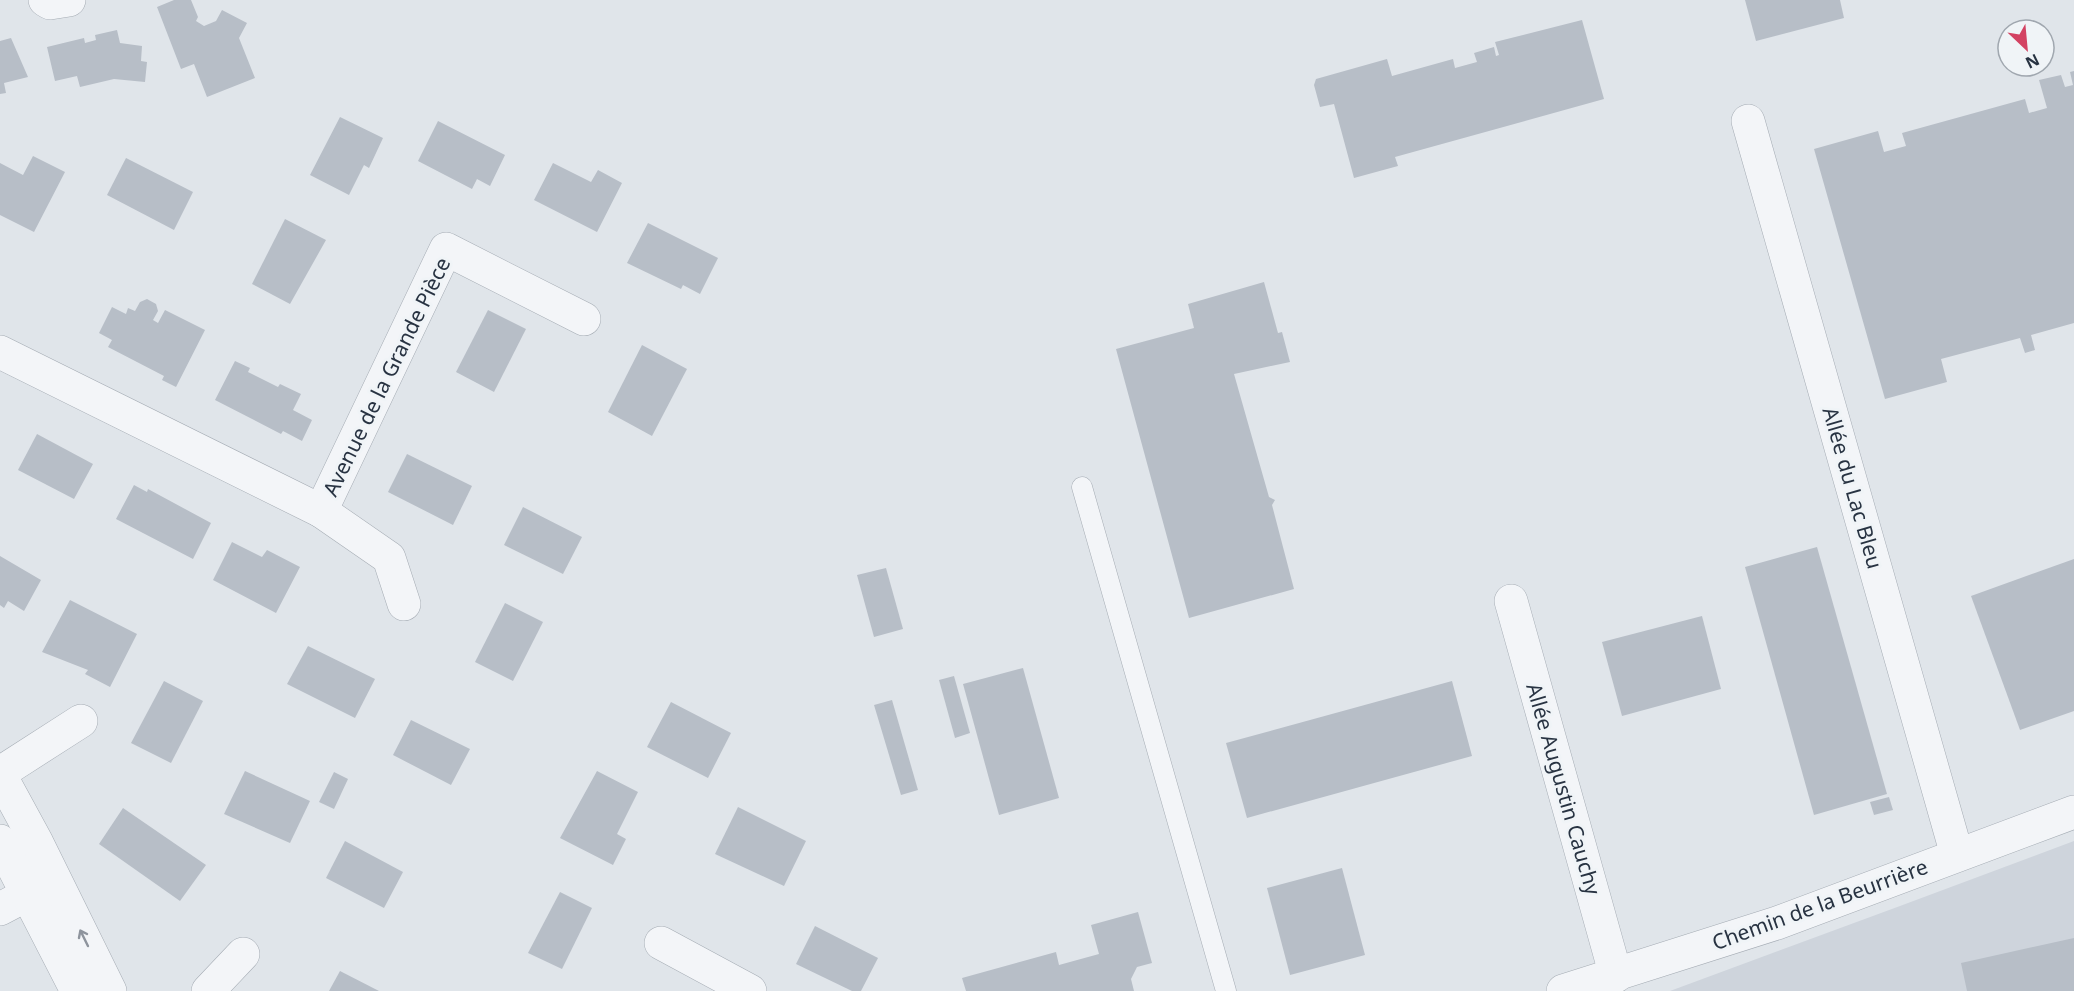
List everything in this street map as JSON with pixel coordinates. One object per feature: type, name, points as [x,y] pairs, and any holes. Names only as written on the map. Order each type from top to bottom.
[{"type":"street","points":[[45,0],[50,3],[69,0]]},
{"type":"street","name":"Allée du Lac Bleu","points":[[1748,121],[1957,855]]},
{"type":"street","name":"Avenue de la Grande Pièce","points":[[321,511],[447,249],[584,319]]},
{"type":"street","name":"Avenue de la Grande Pièce","points":[[0,352],[321,511],[389,558],[404,604]]},
{"type":"street","name":"Allée Augustin Cauchy","points":[[1510,602],[1616,976]]},
{"type":"street","points":[[77,991],[0,774],[81,721]]},
{"type":"street","name":"Chemin de la Beurrière","points":[[1563,991],[1777,923],[2074,812]]},
{"type":"street","points":[[0,841],[42,888],[110,991]]},
{"type":"street","points":[[0,909],[42,888]]},
{"type":"street","points":[[660,943],[750,991]]},
{"type":"street","points":[[208,991],[243,954]]},
{"type":"lane","points":[[1082,487],[1226,991]]},
{"type":"shaded area","points":[[2074,841],[2074,991],[1670,991],[1900,906]]},
{"type":"building","points":[[174,0],[191,0],[198,17],[196,21],[204,26],[216,21],[222,10],[247,23],[239,38],[255,78],[207,97],[194,64],[181,69],[157,7]]},
{"type":"building","points":[[1745,0],[1840,0],[1844,18],[1756,41]]},
{"type":"building","points":[[1582,20],[1604,99],[1395,157],[1398,166],[1354,178],[1334,104],[1320,107],[1314,85],[1316,79],[1387,59],[1392,76],[1453,59],[1455,68],[1477,62],[1474,53],[1494,47],[1496,56],[1499,55],[1495,42]]},
{"type":"building","points":[[117,30],[120,43],[142,46],[141,61],[147,62],[145,82],[114,79],[80,87],[77,76],[55,81],[47,47],[84,38],[85,43],[96,40],[95,35]]},
{"type":"building","points":[[11,38],[28,77],[4,83],[6,93],[0,94],[0,41]]},
{"type":"building","points":[[2074,71],[2074,323],[2031,335],[2035,350],[2025,353],[2020,338],[1941,359],[1947,382],[1885,399],[1814,149],[1878,131],[1884,152],[1906,146],[1902,133],[2025,99],[2029,113],[2047,108],[2039,80],[2056,78],[2061,75],[2065,87],[2073,85],[2070,72]]},
{"type":"building","points":[[340,117],[383,138],[369,168],[364,165],[349,195],[310,175]]},
{"type":"building","points":[[438,121],[505,155],[490,186],[477,179],[472,189],[418,161]]},
{"type":"building","points":[[33,156],[65,172],[34,232],[0,215],[0,163],[23,175]]},
{"type":"building","points":[[126,158],[193,192],[174,230],[107,195]]},
{"type":"building","points":[[553,163],[591,182],[598,170],[622,183],[597,232],[534,200]]},
{"type":"building","points":[[285,219],[326,240],[290,304],[252,284]]},
{"type":"building","points":[[648,223],[718,258],[700,294],[683,285],[681,289],[627,263]]},
{"type":"building","points":[[1264,282],[1278,333],[1282,332],[1290,362],[1234,374],[1269,497],[1275,500],[1272,505],[1294,589],[1189,618],[1116,349],[1194,328],[1188,304]]},
{"type":"building","points":[[147,299],[156,304],[158,311],[153,320],[158,323],[165,310],[205,330],[176,387],[162,380],[164,376],[108,347],[112,340],[99,333],[112,307],[126,314],[128,308],[135,311],[140,302]]},
{"type":"building","points":[[488,310],[526,329],[494,392],[456,372]]},
{"type":"building","points":[[642,345],[687,369],[652,436],[608,412]]},
{"type":"building","points":[[235,361],[250,368],[248,372],[278,387],[280,384],[301,394],[293,410],[312,420],[302,441],[283,431],[281,434],[215,400]]},
{"type":"building","points":[[37,434],[93,464],[74,499],[18,470]]},
{"type":"building","points":[[407,454],[472,486],[453,525],[388,492]]},
{"type":"building","points":[[134,485],[147,492],[148,489],[211,523],[193,559],[116,519]]},
{"type":"building","points":[[523,507],[582,537],[563,574],[504,545]]},
{"type":"building","points":[[232,542],[262,557],[267,550],[300,567],[276,613],[213,580]]},
{"type":"building","points":[[1817,547],[1887,794],[1814,815],[1745,567]]},
{"type":"building","points":[[0,556],[41,580],[24,611],[8,601],[4,608],[0,605]]},
{"type":"building","points":[[2074,559],[2074,711],[2020,730],[1971,596]]},
{"type":"building","points":[[886,568],[903,629],[874,637],[857,575]]},
{"type":"building","points":[[70,600],[137,634],[110,687],[85,674],[88,670],[42,652]]},
{"type":"building","points":[[505,603],[543,622],[513,681],[475,662]]},
{"type":"building","points":[[1702,616],[1721,689],[1622,716],[1602,642]]},
{"type":"building","points":[[308,646],[375,679],[355,718],[287,684]]},
{"type":"building","points":[[1023,668],[1059,798],[999,815],[963,684]]},
{"type":"building","points":[[954,676],[970,733],[955,738],[939,680]]},
{"type":"building","points":[[164,681],[203,701],[171,763],[131,743]]},
{"type":"building","points":[[1452,681],[1472,756],[1247,818],[1226,743]]},
{"type":"building","points":[[892,700],[918,790],[901,795],[874,705]]},
{"type":"building","points":[[671,702],[731,733],[708,778],[647,747]]},
{"type":"building","points":[[411,720],[470,749],[451,785],[393,755]]},
{"type":"building","points":[[245,771],[310,801],[290,843],[224,814]]},
{"type":"building","points":[[597,771],[638,792],[617,834],[626,839],[613,865],[560,838]]},
{"type":"building","points":[[334,772],[348,779],[334,809],[319,802]]},
{"type":"building","points":[[1889,797],[1893,810],[1874,815],[1870,802]]},
{"type":"building","points":[[738,807],[806,841],[784,886],[715,854]]},
{"type":"building","points":[[123,808],[206,865],[180,901],[99,844]]},
{"type":"building","points":[[345,841],[403,872],[384,908],[326,878]]},
{"type":"building","points":[[1342,868],[1365,955],[1290,975],[1267,888]]},
{"type":"building","points":[[560,892],[592,908],[562,969],[528,953]]},
{"type":"building","points":[[1138,912],[1152,963],[1137,967],[1131,979],[1134,991],[966,991],[962,978],[1056,952],[1059,965],[1099,954],[1091,925]]},
{"type":"building","points":[[815,926],[878,958],[861,991],[852,991],[796,964]]},
{"type":"building","points":[[2074,938],[2074,991],[1967,991],[1961,963]]},
{"type":"building","points":[[340,971],[379,991],[329,991]]}]
